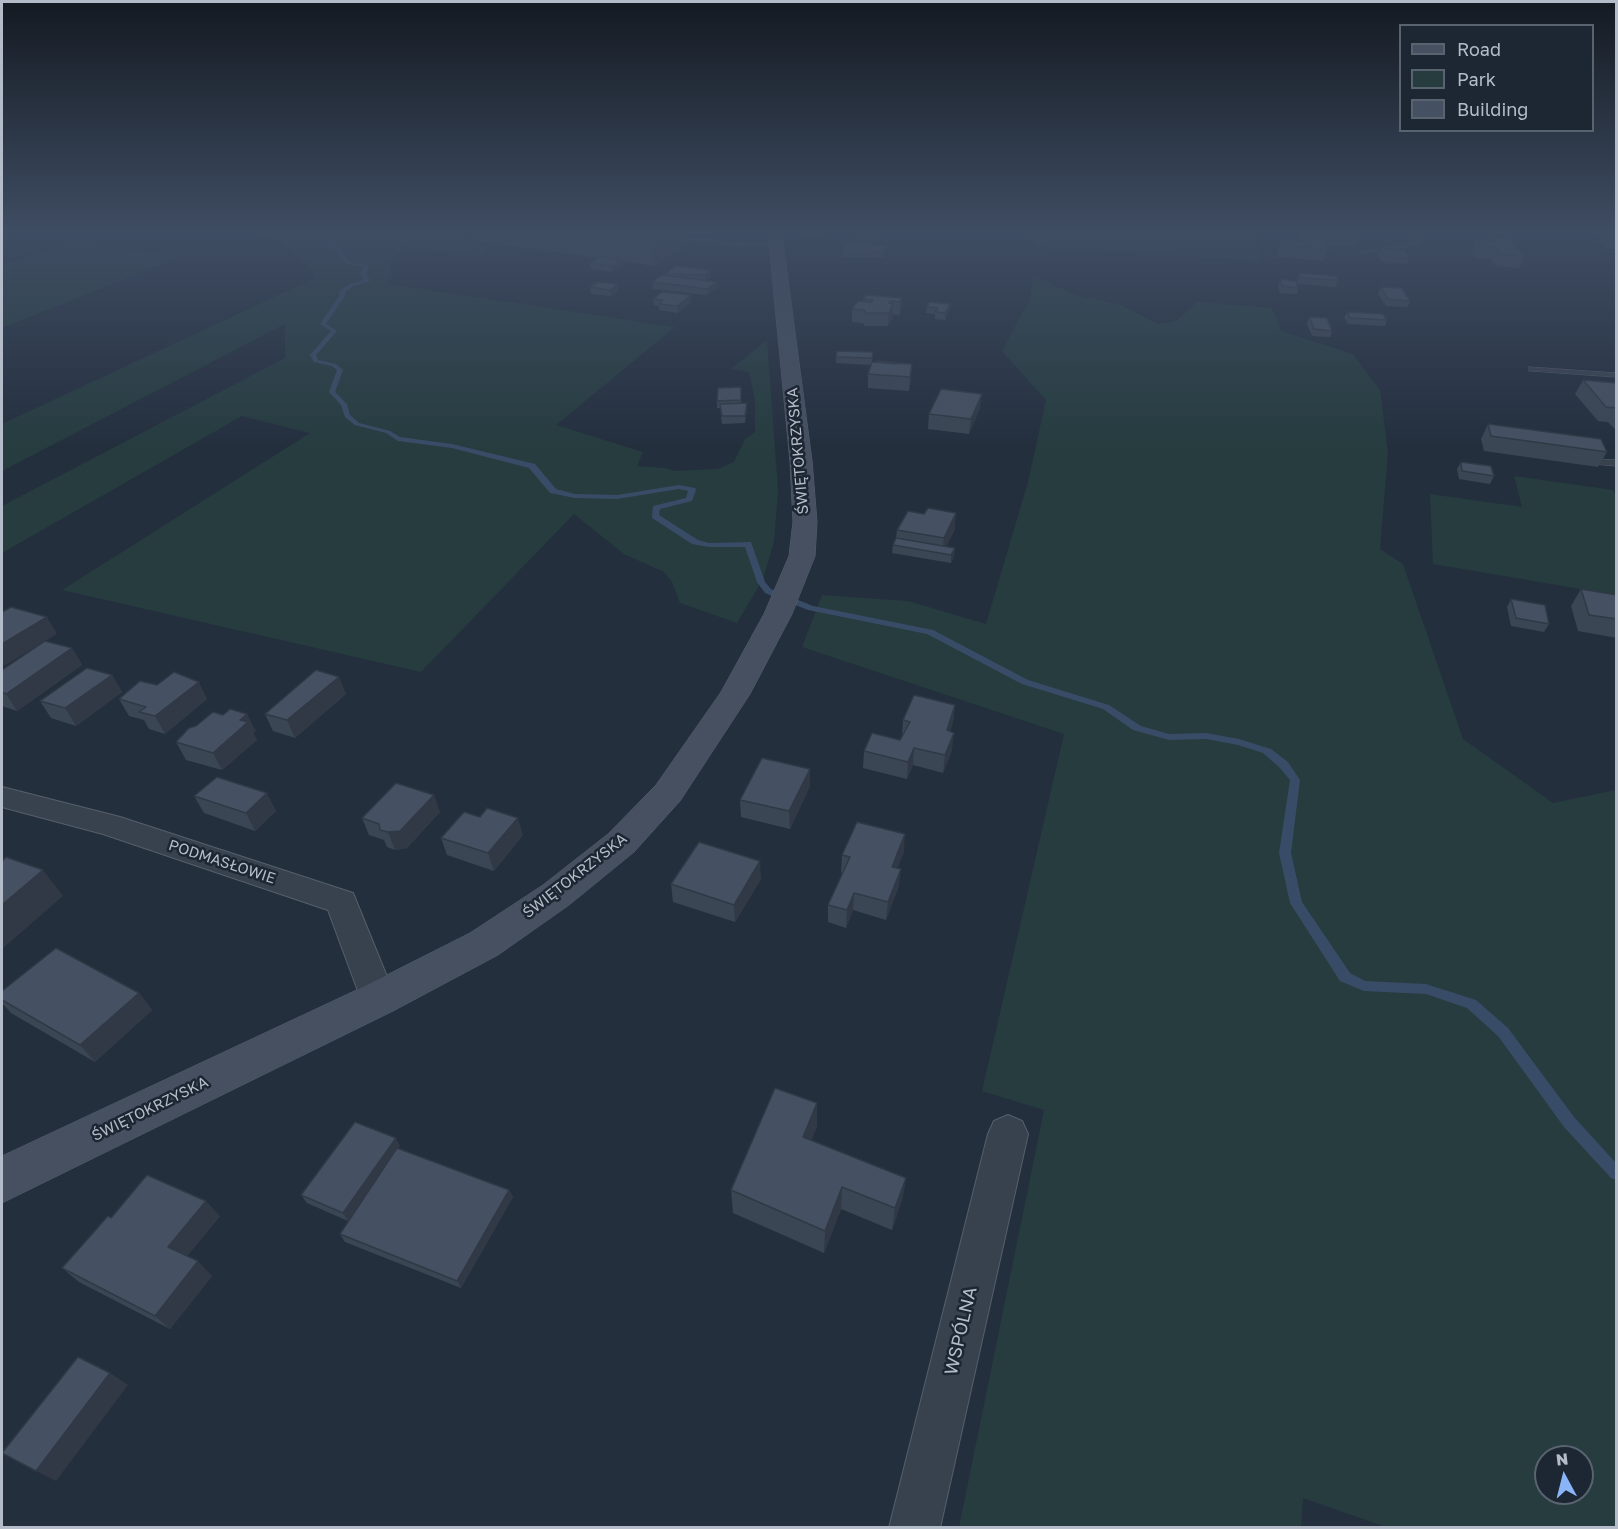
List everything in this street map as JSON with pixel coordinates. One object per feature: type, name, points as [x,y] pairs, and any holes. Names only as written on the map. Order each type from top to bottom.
[{"type":"street","name":"ŚWIĘTOKRZYSKA","points":[[2,1180],[378,999],[484,944],[556,896],[621,843],[668,794],[735,694],[784,599],[802,556],[805,522],[801,461],[783,305]]},
{"type":"street","name":"PODMASŁOWIE","points":[[2,797],[109,825],[342,902],[378,999]]},
{"type":"street","name":"WSPÓLNA","points":[[914,1527],[1008,1134]]},
{"type":"lane","points":[[1532,369],[1617,375]]},
{"type":"lane","points":[[1596,462],[1617,463]]},
{"type":"green space","points":[[2,305],[59,305],[2,328]]},
{"type":"green space","points":[[256,305],[531,305],[675,327],[556,425],[643,452],[637,466],[675,471],[718,469],[734,462],[745,439],[755,432],[755,400],[749,372],[731,369],[767,340],[778,490],[774,542],[763,579],[737,623],[680,603],[672,582],[664,572],[624,554],[574,514],[421,672],[62,590],[310,433],[242,416],[2,553],[2,506],[285,358],[285,324],[2,471],[2,424]]},
{"type":"green space","points":[[1027,305],[1122,305],[1158,324],[1176,321],[1193,305],[1272,308],[1281,331],[1353,354],[1380,390],[1388,453],[1380,549],[1403,564],[1463,739],[1553,803],[1616,790],[1616,1527],[1386,1527],[1303,1498],[1301,1527],[959,1527],[1044,1110],[982,1091],[1064,734],[802,647],[822,595],[908,601],[986,624],[1028,482],[1046,400],[1002,351]]},
{"type":"green space","points":[[1514,476],[1613,490],[1616,497],[1616,595],[1433,564],[1430,494],[1522,507]]},
{"type":"building","points":[[855,305],[892,305],[889,313],[866,313],[864,310],[852,309]]},
{"type":"building","points":[[949,305],[945,313],[935,312],[938,308],[927,307]]},
{"type":"building","points":[[1347,312],[1383,314],[1387,320],[1350,318]]},
{"type":"building","points":[[1309,317],[1327,318],[1332,331],[1314,329]]},
{"type":"building","points":[[837,351],[873,352],[872,358],[836,357]]},
{"type":"building","points":[[872,362],[912,364],[910,377],[868,374]]},
{"type":"building","points":[[1583,380],[1617,383],[1617,408],[1606,407]]},
{"type":"building","points":[[741,387],[741,400],[717,401],[718,388]]},
{"type":"building","points":[[941,389],[982,394],[971,419],[929,414]]},
{"type":"building","points":[[747,403],[745,416],[722,416],[720,404]]},
{"type":"building","points":[[1488,424],[1601,439],[1607,452],[1491,436]]},
{"type":"building","points":[[1461,462],[1491,466],[1494,476],[1462,471]]},
{"type":"building","points":[[928,508],[956,513],[944,538],[897,530],[908,511],[924,514]]},
{"type":"building","points":[[896,538],[955,548],[951,555],[893,545]]},
{"type":"building","points":[[1581,589],[1617,595],[1617,619],[1589,615]]},
{"type":"building","points":[[1511,599],[1545,605],[1549,624],[1516,618]]},
{"type":"building","points":[[11,607],[47,617],[2,644],[2,611]]},
{"type":"building","points":[[45,641],[72,648],[6,694],[2,692],[2,670]]},
{"type":"building","points":[[87,668],[112,675],[65,708],[40,701]]},
{"type":"building","points":[[316,670],[339,677],[287,720],[265,714]]},
{"type":"building","points":[[174,672],[199,682],[155,716],[139,712],[146,707],[119,699],[140,681],[157,685]]},
{"type":"building","points":[[914,695],[955,705],[947,730],[954,733],[945,755],[914,748],[908,762],[864,751],[872,733],[900,740],[910,722],[903,720]]},
{"type":"building","points":[[230,709],[247,714],[240,720],[248,722],[213,753],[176,742],[189,728],[196,726],[213,712],[223,715]]},
{"type":"building","points":[[762,758],[810,769],[789,811],[740,800]]},
{"type":"building","points":[[217,777],[267,793],[246,813],[194,796]]},
{"type":"building","points":[[396,783],[434,795],[400,831],[380,830],[379,824],[362,818]]},
{"type":"building","points":[[487,808],[518,818],[488,853],[441,838],[464,812],[480,817]]},
{"type":"building","points":[[857,822],[905,834],[892,867],[901,869],[888,902],[854,893],[847,910],[828,905],[850,857],[842,855]]},
{"type":"building","points":[[699,842],[760,861],[734,905],[671,884]]},
{"type":"building","points":[[6,857],[43,870],[2,905],[2,861]]},
{"type":"building","points":[[56,948],[139,993],[80,1045],[2,1000],[2,991]]},
{"type":"building","points":[[775,1088],[817,1103],[803,1137],[906,1178],[895,1208],[842,1187],[825,1231],[731,1190]]},
{"type":"building","points":[[355,1122],[396,1138],[343,1213],[301,1195]]},
{"type":"building","points":[[397,1148],[509,1190],[457,1281],[340,1234]]},
{"type":"building","points":[[147,1175],[206,1201],[168,1247],[198,1261],[155,1316],[62,1268],[108,1216],[111,1218]]},
{"type":"building","points":[[78,1357],[110,1373],[36,1471],[2,1453]]},
{"type":"waterway","points":[[336,305],[323,324],[334,331],[313,355],[316,361],[334,365],[340,370],[332,392],[344,404],[347,416],[357,424],[388,432],[398,439],[452,446],[532,466],[553,491],[575,496],[617,497],[679,487],[692,490],[689,499],[656,508],[655,516],[695,542],[709,545],[748,544],[761,582],[768,591],[811,608],[930,632],[1025,682],[1106,707],[1137,728],[1169,737],[1206,736],[1239,742],[1267,751],[1284,765],[1295,780],[1285,853],[1296,903],[1345,977],[1364,986],[1426,989],[1471,1004],[1503,1032],[1569,1122],[1616,1173]]}]
